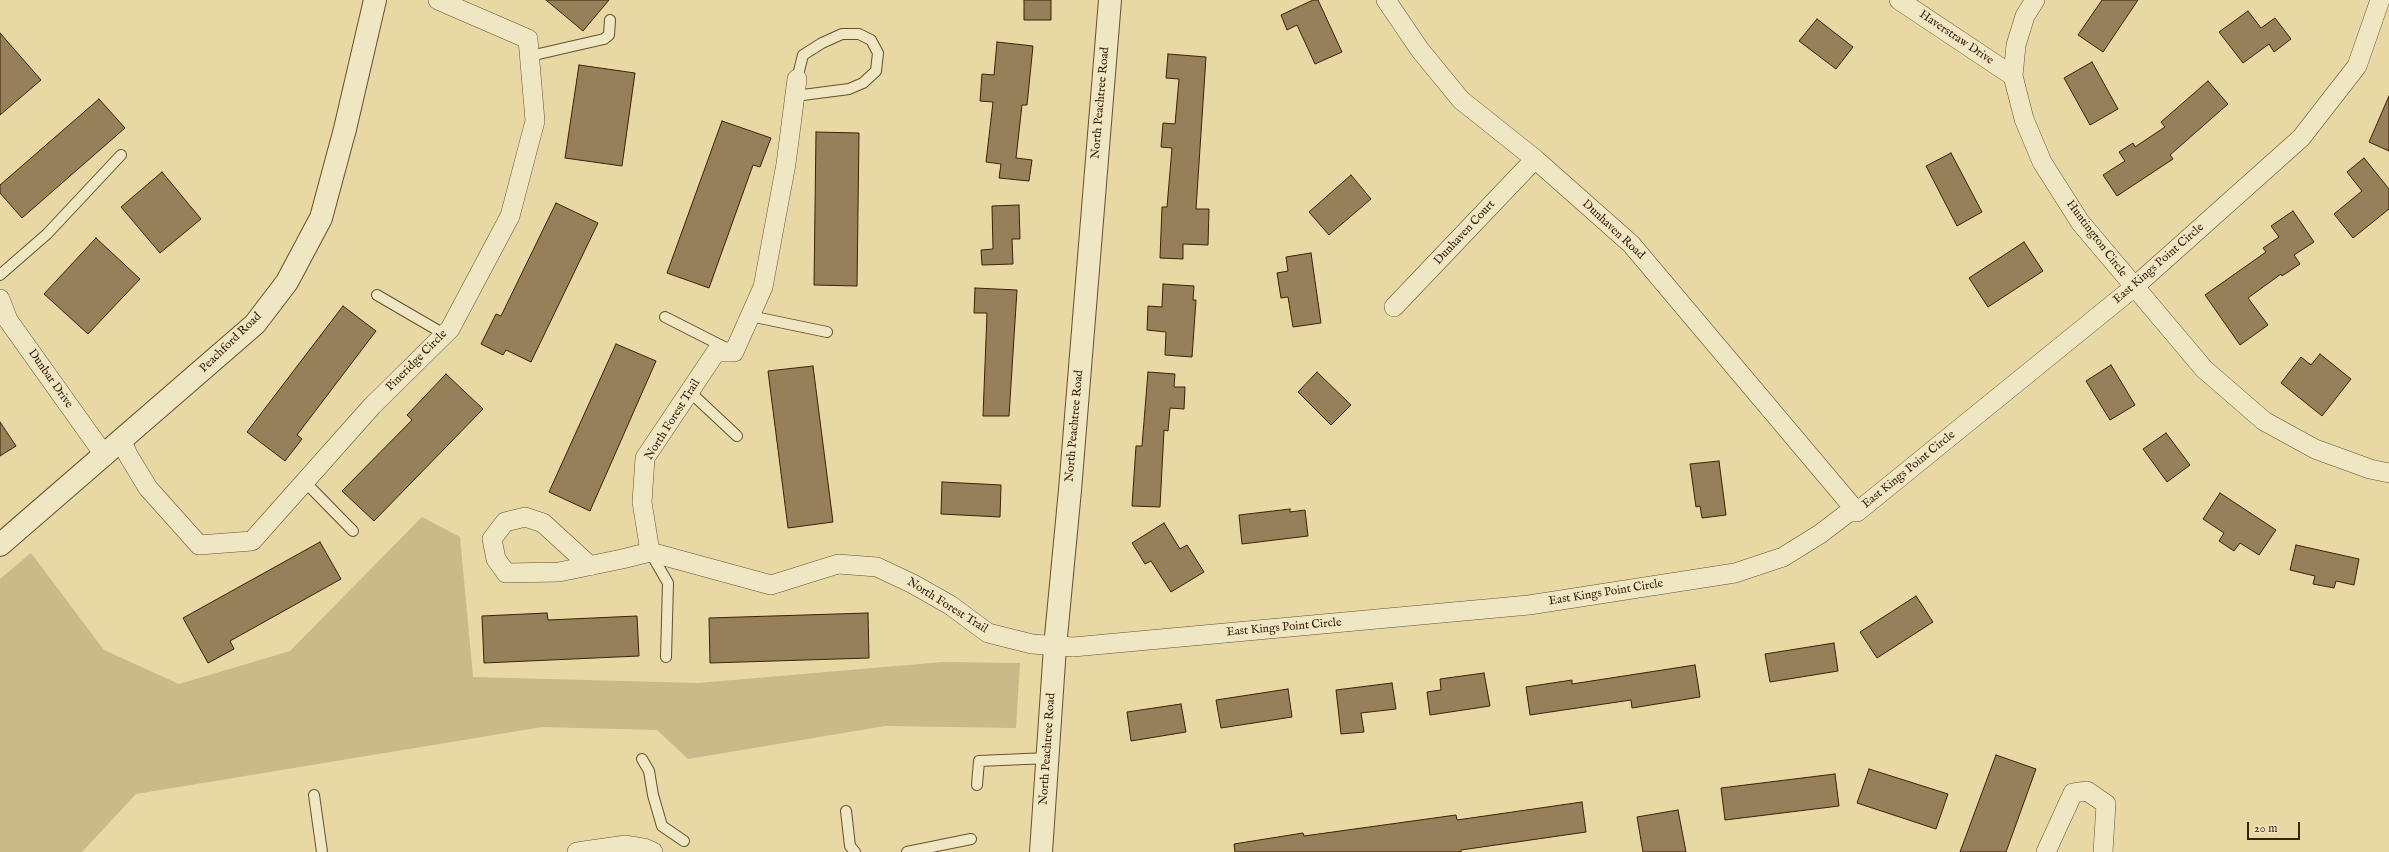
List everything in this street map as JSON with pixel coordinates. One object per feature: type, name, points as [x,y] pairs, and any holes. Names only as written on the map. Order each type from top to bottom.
[{"type":"street","name":"Peachford Road","points":[[0,545],[105,456],[255,324],[287,282],[321,218],[345,129],[375,0]]},
{"type":"street","name":"Pineridge Circle","points":[[122,441],[128,455],[148,488],[199,546],[252,541],[372,406],[450,329],[510,216],[535,121],[528,39],[438,0]]},
{"type":"street","name":"North Peachtree Road","points":[[1041,852],[1055,647],[1070,490],[1110,0]]},
{"type":"street","name":"Dunhaven Road","points":[[1386,0],[1420,50],[1461,100],[1535,158],[1631,244],[1857,512]]},
{"type":"street","name":"Haverstraw Drive","points":[[1899,0],[2013,76]]},
{"type":"street","name":"Huntington Circle","points":[[2035,0],[2025,16],[2016,45],[2013,76],[2024,119],[2042,162],[2080,222],[2133,288],[2204,369],[2264,421],[2315,449],[2370,469],[2389,473]]},
{"type":"street","name":"East Kings Point Circle","points":[[1055,647],[1073,647],[1529,605],[1735,573],[1783,557],[1820,534],[1849,512],[1857,512],[2133,288],[2301,138],[2357,66],[2380,0]]},
{"type":"street","points":[[734,352],[762,287],[786,164],[796,87]]},
{"type":"street","name":"Dunhaven Court","points":[[1394,307],[1535,158]]},
{"type":"street","name":"Dunbar Drive","points":[[0,299],[8,320],[105,456]]},
{"type":"street","name":"North Forest Trail","points":[[734,352],[716,352],[645,458],[642,502],[650,552],[771,585],[838,564],[877,567],[913,584],[950,605],[988,633],[1055,647]]},
{"type":"street","points":[[590,566],[543,523],[525,517],[505,522],[492,539],[496,559],[506,573],[559,572],[590,566],[650,552]]},
{"type":"street","points":[[2046,852],[2073,793],[2086,791],[2106,804],[2103,852]]},
{"type":"street","points":[[577,852],[626,845],[644,848],[653,852]]},
{"type":"lane","points":[[530,56],[604,39],[609,35],[610,20]]},
{"type":"lane","points":[[842,34],[859,34],[871,40],[878,53],[876,71],[863,83],[849,89],[796,87],[803,55],[822,43],[842,34]]},
{"type":"lane","points":[[0,275],[47,234],[121,155]]},
{"type":"lane","points":[[377,295],[444,334]]},
{"type":"lane","points":[[750,316],[827,332]]},
{"type":"lane","points":[[665,317],[734,352]]},
{"type":"lane","points":[[690,392],[737,436]]},
{"type":"lane","points":[[304,481],[353,530]]},
{"type":"lane","points":[[650,552],[668,583],[666,656]]},
{"type":"lane","points":[[977,785],[979,761],[1048,758]]},
{"type":"lane","points":[[642,759],[650,771],[653,795],[662,826],[684,841]]},
{"type":"lane","points":[[314,795],[322,852]]},
{"type":"lane","points":[[846,811],[850,846],[855,852]]},
{"type":"lane","points":[[907,852],[971,840]]},
{"type":"shaded area","points":[[422,517],[460,537],[473,677],[698,683],[943,662],[1020,663],[1016,728],[885,726],[688,759],[657,730],[542,727],[136,794],[82,852],[0,852],[0,579],[31,553],[104,650],[179,684],[290,651]]},
{"type":"building","points":[[546,0],[609,0],[583,31]]},
{"type":"building","points":[[1024,0],[1051,0],[1051,20],[1024,20]]},
{"type":"building","points":[[1313,0],[1318,0],[1342,52],[1315,64],[1297,25],[1287,30],[1281,15]]},
{"type":"building","points":[[2102,0],[2138,0],[2103,52],[2078,35]]},
{"type":"building","points":[[2248,11],[2261,28],[2275,18],[2291,39],[2274,52],[2269,44],[2243,63],[2219,32]]},
{"type":"building","points":[[1817,19],[1853,47],[1836,69],[1799,41]]},
{"type":"building","points":[[0,33],[41,80],[0,115]]},
{"type":"building","points":[[997,42],[1033,46],[1027,105],[1022,105],[1016,158],[1032,160],[1029,181],[999,178],[1001,164],[986,162],[993,102],[980,101],[982,74],[994,75]]},
{"type":"building","points":[[1168,54],[1206,57],[1196,209],[1209,209],[1208,245],[1183,244],[1183,259],[1160,258],[1162,207],[1167,207],[1172,148],[1161,147],[1163,123],[1175,124],[1179,79],[1166,78]]},
{"type":"building","points":[[2092,62],[2118,109],[2090,125],[2064,78]]},
{"type":"building","points":[[579,65],[635,73],[622,166],[565,158]]},
{"type":"building","points":[[2208,81],[2228,104],[2170,155],[2173,159],[2117,196],[2103,175],[2125,161],[2119,152],[2133,143],[2135,147],[2165,127],[2161,122]]},
{"type":"building","points":[[2389,96],[2389,151],[2369,142]]},
{"type":"building","points":[[99,99],[125,128],[22,218],[0,193],[0,185]]},
{"type":"building","points":[[722,121],[771,138],[760,167],[753,165],[709,288],[667,273]]},
{"type":"building","points":[[816,132],[859,133],[857,286],[814,285]]},
{"type":"building","points":[[1951,153],[1982,212],[1957,226],[1926,166]]},
{"type":"building","points":[[2364,158],[2389,189],[2389,209],[2353,238],[2334,214],[2362,191],[2347,172]]},
{"type":"building","points":[[162,172],[201,219],[160,253],[121,207]]},
{"type":"building","points":[[1351,175],[1371,199],[1329,235],[1309,212]]},
{"type":"building","points":[[556,203],[598,223],[531,362],[506,350],[503,355],[481,344],[496,314],[501,316]]},
{"type":"building","points":[[1019,205],[1020,239],[1012,239],[1013,264],[982,265],[981,250],[993,249],[992,206]]},
{"type":"building","points":[[2293,211],[2314,242],[2294,255],[2300,264],[2282,276],[2281,274],[2248,298],[2268,325],[2240,345],[2205,295],[2266,252],[2263,248],[2279,237],[2271,226]]},
{"type":"building","points":[[96,238],[140,279],[88,334],[44,294]]},
{"type":"building","points":[[2024,242],[2043,271],[1988,307],[1969,278]]},
{"type":"building","points":[[1311,253],[1321,323],[1293,327],[1288,297],[1281,298],[1277,273],[1288,271],[1286,257]]},
{"type":"building","points":[[1163,284],[1194,286],[1193,300],[1196,300],[1192,357],[1165,355],[1166,332],[1147,330],[1148,306],[1162,307]]},
{"type":"building","points":[[975,288],[1017,290],[1009,416],[983,416],[987,313],[974,313]]},
{"type":"building","points":[[343,306],[376,331],[297,435],[302,439],[285,461],[247,432]]},
{"type":"building","points":[[616,344],[656,361],[590,511],[549,492]]},
{"type":"building","points":[[2320,354],[2351,379],[2322,416],[2281,383],[2301,357],[2311,365]]},
{"type":"building","points":[[2111,365],[2135,405],[2110,420],[2086,381]]},
{"type":"building","points":[[813,366],[833,522],[788,528],[768,371]]},
{"type":"building","points":[[1148,372],[1175,374],[1174,387],[1185,387],[1184,409],[1170,408],[1168,431],[1164,430],[1160,507],[1132,506],[1136,446],[1142,446]]},
{"type":"building","points":[[1317,372],[1351,405],[1331,425],[1298,392]]},
{"type":"building","points":[[446,374],[483,409],[374,521],[342,491],[412,420],[407,415]]},
{"type":"building","points":[[0,422],[16,446],[0,456]]},
{"type":"building","points":[[2166,433],[2190,465],[2167,482],[2143,449]]},
{"type":"building","points":[[1719,461],[1726,515],[1702,518],[1700,506],[1696,507],[1690,464]]},
{"type":"building","points":[[942,482],[1001,485],[1000,517],[941,514]]},
{"type":"building","points":[[2220,493],[2276,530],[2259,555],[2240,543],[2234,551],[2219,541],[2224,533],[2203,519]]},
{"type":"building","points":[[1290,509],[1290,512],[1305,510],[1308,536],[1242,544],[1239,515]]},
{"type":"building","points":[[1164,523],[1180,549],[1187,545],[1204,572],[1171,592],[1151,561],[1145,564],[1132,543]]},
{"type":"building","points":[[320,542],[341,579],[230,641],[234,649],[208,663],[183,618]]},
{"type":"building","points":[[2296,545],[2359,559],[2354,585],[2336,581],[2334,588],[2313,584],[2315,576],[2290,570]]},
{"type":"building","points":[[1916,596],[1933,622],[1877,658],[1860,632]]},
{"type":"building","points":[[547,613],[548,620],[637,616],[639,656],[484,663],[482,616]]},
{"type":"building","points":[[868,613],[869,658],[710,663],[709,618]]},
{"type":"building","points":[[1834,643],[1838,671],[1770,682],[1765,654]]},
{"type":"building","points":[[1695,665],[1700,697],[1632,708],[1631,700],[1530,715],[1526,687],[1572,680],[1572,684]]},
{"type":"building","points":[[1484,673],[1490,706],[1430,715],[1427,692],[1441,690],[1440,679]]},
{"type":"building","points":[[1392,683],[1396,709],[1361,713],[1364,732],[1341,734],[1336,690]]},
{"type":"building","points":[[1288,689],[1292,717],[1221,728],[1216,700]]},
{"type":"building","points":[[1181,704],[1186,732],[1131,741],[1127,712]]},
{"type":"building","points":[[1996,755],[2036,769],[2006,852],[1960,852]]},
{"type":"building","points":[[1869,769],[1948,794],[1936,829],[1857,803]]},
{"type":"building","points":[[1835,774],[1839,806],[1725,820],[1721,788]]},
{"type":"building","points":[[1582,802],[1586,832],[1461,850],[1461,852],[1235,852],[1234,844],[1303,833],[1304,836],[1456,815],[1457,820]]},
{"type":"building","points":[[1678,810],[1686,852],[1643,852],[1637,817]]}]
